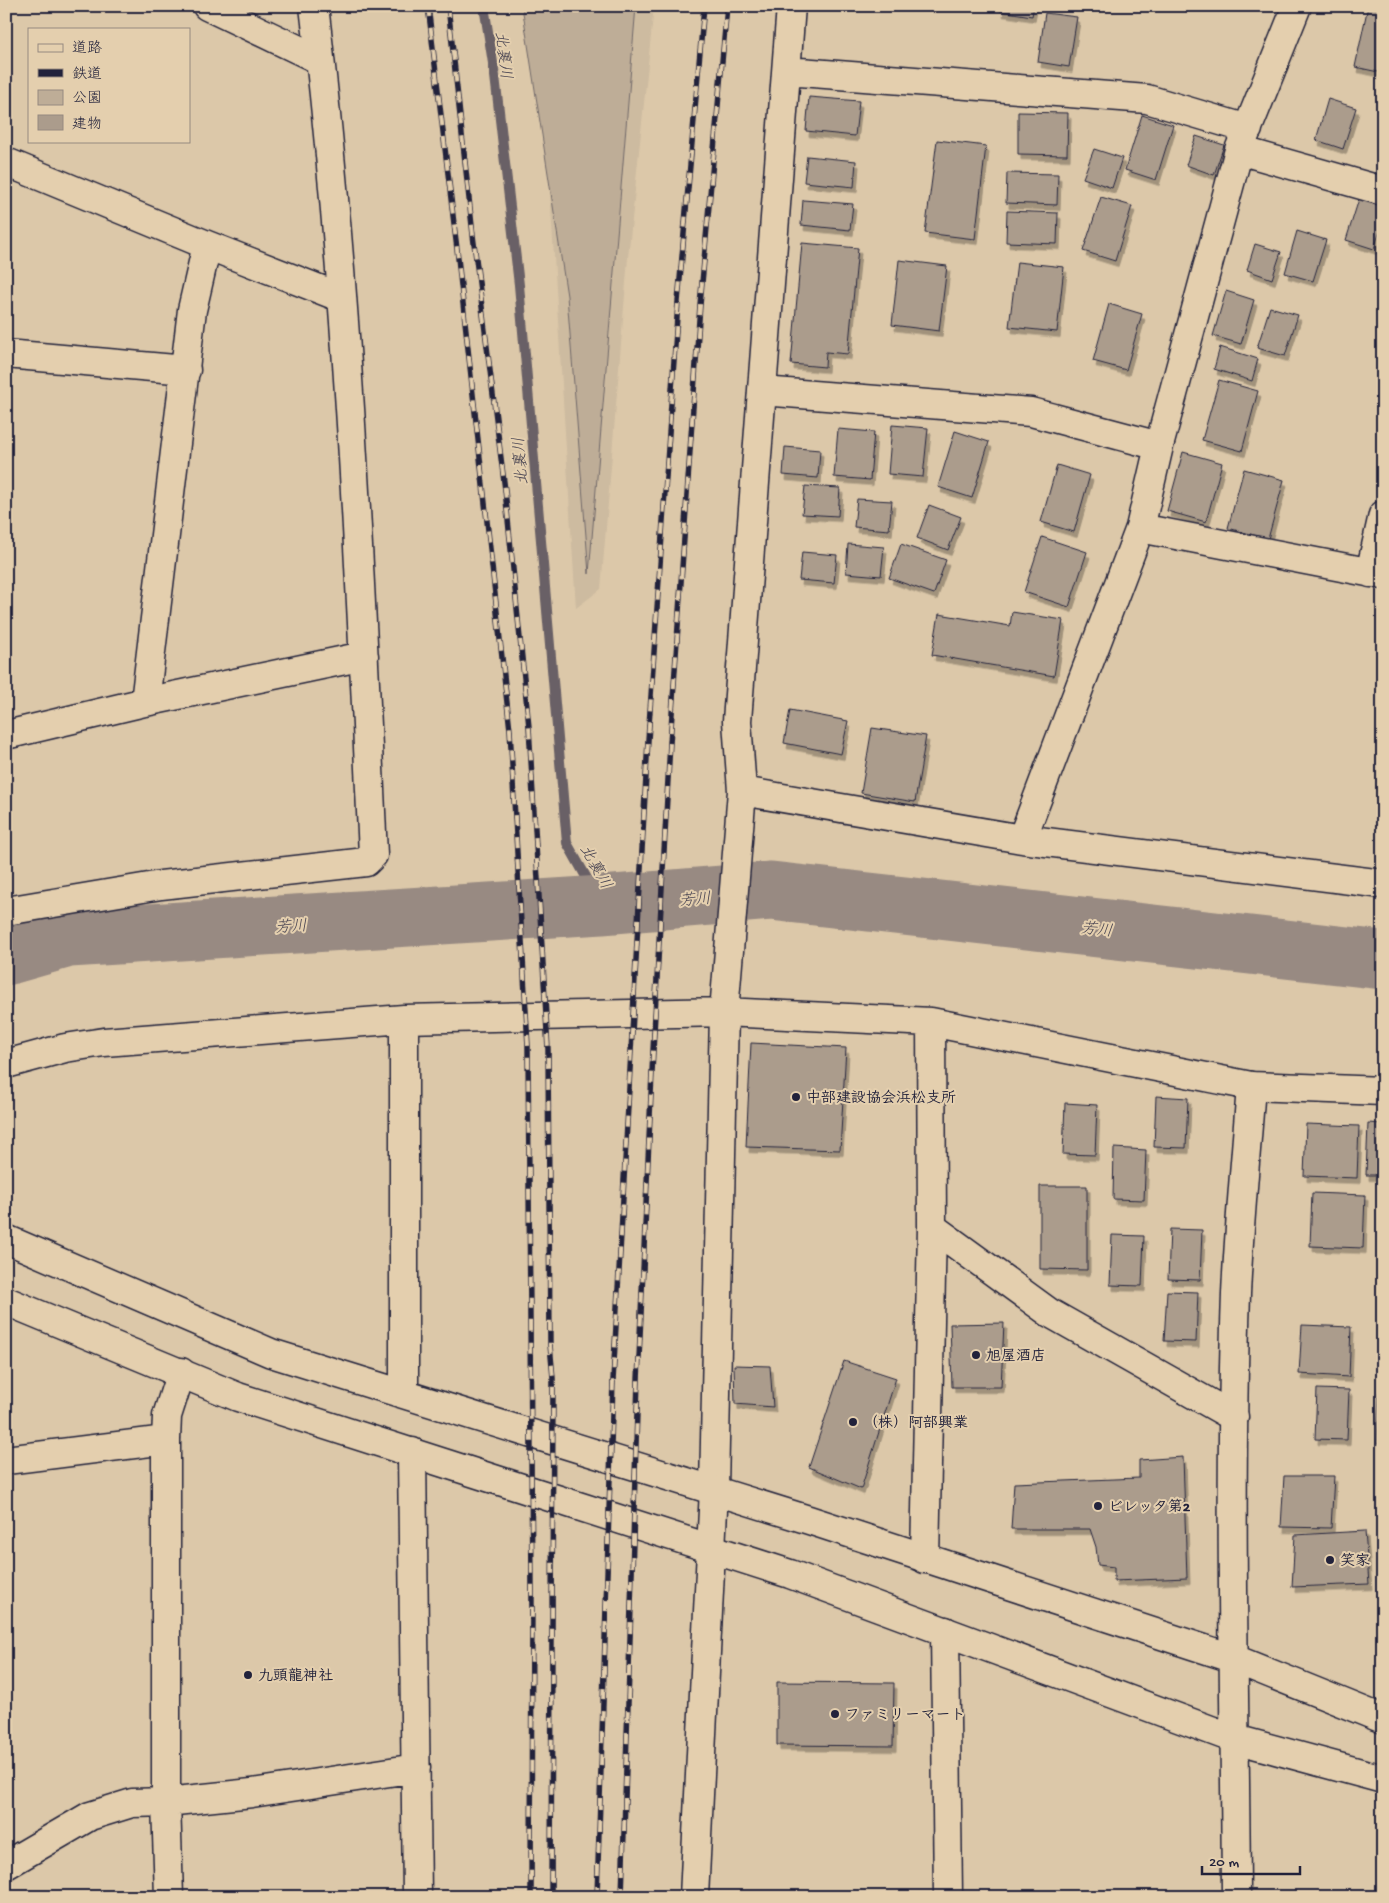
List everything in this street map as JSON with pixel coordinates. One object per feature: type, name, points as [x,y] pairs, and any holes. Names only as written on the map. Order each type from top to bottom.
[{"type":"street","points":[[207,6],[320,60]]},
{"type":"street","points":[[6,911],[161,885],[366,862],[373,855],[364,656],[342,298],[314,6]]},
{"type":"street","points":[[694,1897],[714,1490],[724,1012],[740,797],[737,721],[791,6]]},
{"type":"street","points":[[1022,839],[1140,528],[1159,446],[1243,140],[1296,6]]},
{"type":"street","points":[[787,72],[1147,99],[1243,140],[1383,191]]},
{"type":"street","points":[[6,162],[207,245],[342,298]]},
{"type":"street","points":[[145,702],[192,310],[207,245]]},
{"type":"street","points":[[6,354],[186,370]]},
{"type":"street","points":[[762,391],[1031,412],[1159,446]]},
{"type":"street","points":[[1140,528],[1376,574],[1383,515]]},
{"type":"street","points":[[6,735],[145,702],[364,656]]},
{"type":"street","points":[[740,797],[1022,839],[1383,884]]},
{"type":"street","points":[[6,1064],[65,1048],[104,1042],[404,1020],[724,1012],[930,1022],[1251,1086],[1383,1091]]},
{"type":"street","points":[[404,1020],[404,1393]]},
{"type":"street","points":[[925,1559],[932,1227],[930,1022]]},
{"type":"street","points":[[1236,1897],[1235,1739],[1232,1658],[1236,1292],[1251,1086]]},
{"type":"street","points":[[932,1227],[1050,1313],[1234,1417]]},
{"type":"street","points":[[6,1239],[271,1353],[714,1490],[1232,1658],[1383,1719]]},
{"type":"street","points":[[6,1302],[182,1372],[238,1397],[790,1574],[1235,1739],[1383,1779]]},
{"type":"street","points":[[169,1897],[166,1802],[166,1416],[182,1372]]},
{"type":"street","points":[[6,1460],[166,1440]]},
{"type":"street","points":[[412,1452],[417,1897]]},
{"type":"street","points":[[945,1631],[948,1897]]},
{"type":"street","points":[[6,1865],[90,1816],[132,1803],[166,1802],[252,1793],[416,1768]]},
{"type":"shaded area","points":[[534,6],[654,6],[628,258],[601,589],[576,608],[542,65]]},
{"type":"green space","points":[[522,6],[636,6],[589,574],[567,296]]},
{"type":"building","points":[[1001,6],[1034,6],[1032,16],[1000,11]]},
{"type":"building","points":[[1368,6],[1383,6],[1383,73],[1355,67]]},
{"type":"building","points":[[1045,13],[1077,17],[1069,67],[1038,62]]},
{"type":"building","points":[[809,97],[859,101],[855,136],[806,131]]},
{"type":"building","points":[[1328,99],[1356,108],[1343,149],[1316,140]]},
{"type":"building","points":[[1018,112],[1068,113],[1067,155],[1018,154]]},
{"type":"building","points":[[1142,115],[1173,125],[1156,180],[1125,170]]},
{"type":"building","points":[[1196,136],[1224,145],[1214,175],[1186,165]]},
{"type":"building","points":[[937,140],[986,146],[975,239],[925,233]]},
{"type":"building","points":[[1094,149],[1122,158],[1112,188],[1083,178]]},
{"type":"building","points":[[807,156],[856,161],[854,187],[804,182]]},
{"type":"building","points":[[1007,173],[1058,174],[1057,205],[1006,203]]},
{"type":"building","points":[[1101,197],[1132,206],[1115,261],[1083,251]]},
{"type":"building","points":[[1359,199],[1383,206],[1383,221],[1374,249],[1346,240]]},
{"type":"building","points":[[803,200],[853,204],[850,230],[801,225]]},
{"type":"building","points":[[1007,211],[1058,213],[1057,244],[1006,242]]},
{"type":"building","points":[[1297,231],[1326,240],[1313,281],[1285,273]]},
{"type":"building","points":[[802,243],[858,248],[848,354],[826,352],[825,367],[791,364]]},
{"type":"building","points":[[1255,244],[1281,252],[1272,279],[1247,270]]},
{"type":"building","points":[[899,260],[947,266],[939,331],[892,325]]},
{"type":"building","points":[[1017,262],[1064,267],[1057,332],[1009,327]]},
{"type":"building","points":[[1226,291],[1254,300],[1241,344],[1213,336]]},
{"type":"building","points":[[1109,304],[1142,314],[1126,370],[1093,361]]},
{"type":"building","points":[[1270,307],[1298,315],[1285,356],[1257,348]]},
{"type":"building","points":[[1220,347],[1258,359],[1252,381],[1214,369]]},
{"type":"building","points":[[1219,380],[1258,391],[1242,451],[1202,440]]},
{"type":"building","points":[[892,425],[928,428],[923,477],[888,474]]},
{"type":"building","points":[[838,429],[874,432],[870,480],[834,477]]},
{"type":"building","points":[[955,431],[989,442],[972,498],[938,487]]},
{"type":"building","points":[[785,447],[820,450],[818,478],[783,475]]},
{"type":"building","points":[[1183,452],[1222,463],[1206,522],[1167,511]]},
{"type":"building","points":[[1057,465],[1090,475],[1074,532],[1041,522]]},
{"type":"building","points":[[1244,469],[1284,480],[1268,539],[1228,528]]},
{"type":"building","points":[[805,486],[840,488],[838,516],[802,514]]},
{"type":"building","points":[[857,499],[892,501],[889,530],[854,527]]},
{"type":"building","points":[[929,505],[961,517],[948,550],[917,538]]},
{"type":"building","points":[[1042,537],[1087,552],[1069,607],[1024,592]]},
{"type":"building","points":[[848,544],[884,547],[881,576],[846,573]]},
{"type":"building","points":[[901,544],[946,560],[934,594],[889,578]]},
{"type":"building","points":[[802,552],[837,555],[834,583],[799,580]]},
{"type":"building","points":[[1012,612],[1063,620],[1054,676],[932,655],[939,614],[1010,626]]},
{"type":"building","points":[[790,710],[848,721],[841,754],[784,743]]},
{"type":"building","points":[[872,728],[926,736],[915,802],[861,793]]},
{"type":"building","name":"中部建設協会浜松支所","points":[[751,1043],[846,1048],[840,1150],[746,1147]]},
{"type":"building","points":[[1156,1096],[1188,1098],[1186,1148],[1154,1147]]},
{"type":"building","points":[[1065,1103],[1097,1105],[1095,1155],[1063,1154]]},
{"type":"building","points":[[1368,1123],[1383,1124],[1383,1175],[1366,1175]]},
{"type":"building","points":[[1306,1124],[1359,1126],[1357,1178],[1304,1176]]},
{"type":"building","points":[[1114,1148],[1146,1150],[1144,1200],[1113,1199]]},
{"type":"building","points":[[1040,1186],[1087,1186],[1087,1270],[1040,1269]]},
{"type":"building","points":[[1312,1193],[1365,1195],[1363,1248],[1310,1246]]},
{"type":"building","points":[[1170,1229],[1202,1230],[1200,1280],[1168,1279]]},
{"type":"building","points":[[1112,1235],[1144,1236],[1142,1286],[1110,1285]]},
{"type":"building","points":[[1167,1291],[1198,1292],[1196,1342],[1164,1341]]},
{"type":"building","points":[[1381,1315],[1383,1315],[1383,1367],[1379,1367]]},
{"type":"building","name":"旭屋酒店","points":[[1004,1323],[1001,1387],[952,1387],[950,1324]]},
{"type":"building","points":[[1302,1325],[1351,1327],[1349,1377],[1299,1374]]},
{"type":"building","name":"（株）阿部興業","points":[[844,1361],[896,1378],[861,1489],[809,1467]]},
{"type":"building","points":[[734,1365],[770,1366],[773,1407],[735,1404]]},
{"type":"building","points":[[1317,1389],[1349,1390],[1347,1440],[1315,1439]]},
{"type":"building","points":[[1379,1392],[1383,1392],[1383,1444],[1377,1444]]},
{"type":"building","name":"ビレッタ第2","points":[[1183,1457],[1187,1578],[1114,1581],[1114,1567],[1098,1565],[1096,1547],[1090,1529],[1011,1529],[1014,1483],[1139,1478],[1139,1460]]},
{"type":"building","points":[[1284,1476],[1334,1476],[1331,1528],[1281,1527]]},
{"type":"building","name":"笑家","points":[[1365,1531],[1369,1584],[1292,1587],[1295,1535]]},
{"type":"building","name":"ファミリーマート","points":[[777,1682],[894,1683],[893,1746],[777,1745]]},
{"type":"waterway","name":"北裏川","points":[[484,6],[495,76],[519,285],[567,843],[602,905]]},
{"type":"waterway","name":"芳川","points":[[6,956],[69,938],[602,905],[771,891],[1383,960]]},
{"type":"railway","points":[[428,6],[510,730],[528,1046],[532,1589],[531,1897]]},
{"type":"railway","points":[[448,6],[473,235],[505,490],[529,727],[548,1049],[550,1345],[553,1378],[551,1897]]},
{"type":"railway","points":[[597,1897],[613,1381],[648,740],[678,302],[704,6]]},
{"type":"railway","points":[[622,1897],[638,1380],[653,1051],[670,743],[700,305],[727,6]]},
{"type":"place","name":"中部建設協会浜松支所","points":[[796,1097]]},
{"type":"place","name":"旭屋酒店","points":[[976,1355]]},
{"type":"place","name":"（株）阿部興業","points":[[853,1422]]},
{"type":"place","name":"ビレッタ第2","points":[[1098,1506]]},
{"type":"place","name":"笑家","points":[[1330,1560]]},
{"type":"place","name":"九頭龍神社","points":[[248,1675]]},
{"type":"place","name":"ファミリーマート","points":[[835,1714]]}]
